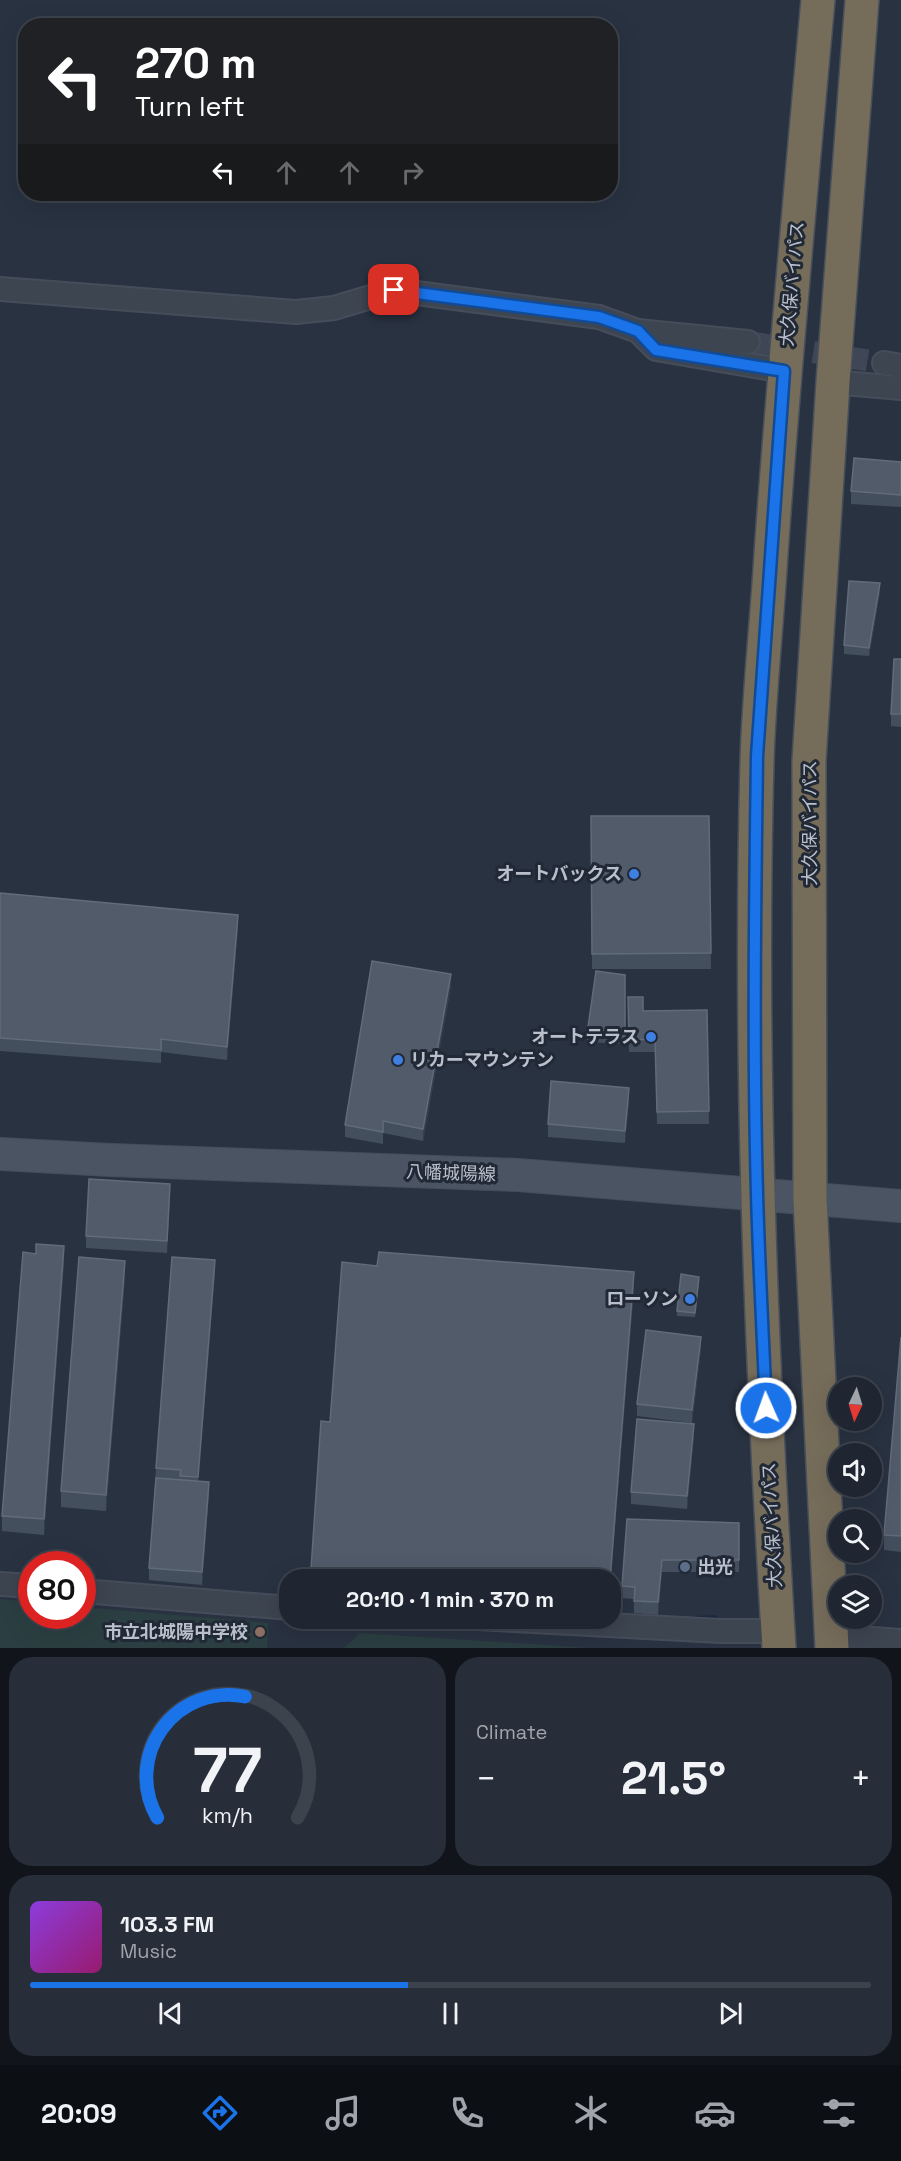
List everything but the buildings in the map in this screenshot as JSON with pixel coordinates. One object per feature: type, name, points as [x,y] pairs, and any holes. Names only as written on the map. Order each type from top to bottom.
[{"type":"highway","name":"大久保バイパス","points":[[778,1640],[757,1194],[755,906],[757,756],[784,371],[818,0]]},
{"type":"highway","name":"大久保バイパス","points":[[831,1642],[810,1198],[809,761],[833,382],[862,0]]},
{"type":"main road","name":"八幡城陽線","points":[[0,1154],[518,1176],[901,1206]]},
{"type":"street","points":[[0,289],[296,312],[334,308],[394,290],[599,317],[638,331],[748,342]]},
{"type":"street","points":[[638,331],[656,350],[784,371]]},
{"type":"street","points":[[833,382],[901,388]]},
{"type":"street","points":[[0,1584],[18,1585]]},
{"type":"street","points":[[96,1592],[279,1607]]},
{"type":"street","points":[[621,1626],[721,1631],[778,1640]]},
{"type":"street","points":[[831,1642],[901,1641]]},
{"type":"green space","points":[[0,1599],[18,1601],[18,1629],[96,1629],[96,1608],[268,1623],[267,1648],[0,1648]]},
{"type":"green space","points":[[360,1633],[591,1648],[344,1648]]},
{"type":"waterway","points":[[697,1620],[714,1619]]},
{"type":"tunnel","points":[[748,342],[884,363]]},
{"type":"place","name":"オートバックス","points":[[634,874]]},
{"type":"place","name":"オートテラス","points":[[651,1037]]},
{"type":"place","name":"リカーマウンテン","points":[[398,1060]]},
{"type":"place","name":"ローソン","points":[[690,1299]]},
{"type":"place","name":"出光","points":[[685,1567]]},
{"type":"place","name":"市立北城陽中学校","points":[[260,1632]]},
{"type":"route","points":[[394,290],[599,317],[638,331],[656,350],[784,371],[757,756],[755,906],[757,1194],[766,1408]]}]
